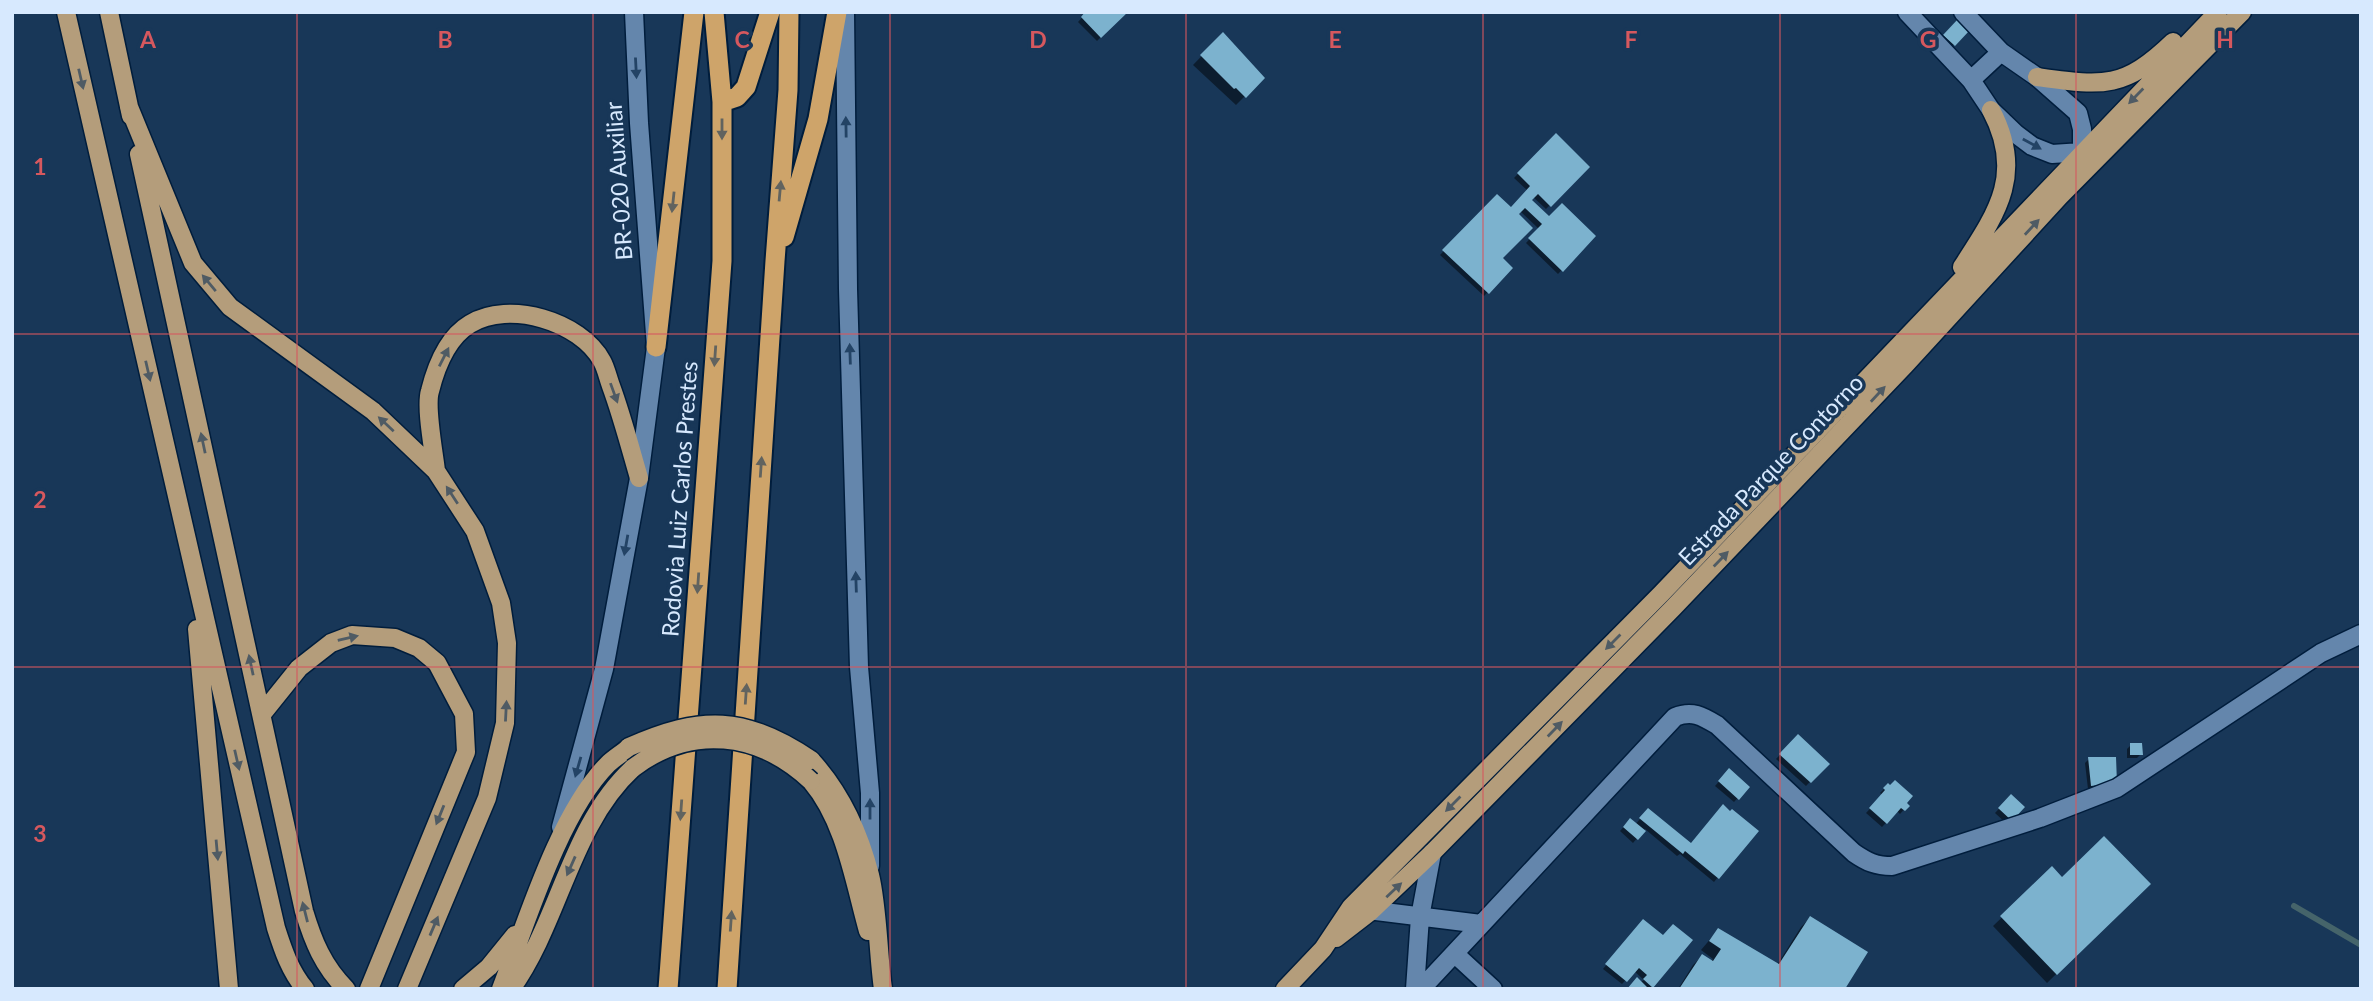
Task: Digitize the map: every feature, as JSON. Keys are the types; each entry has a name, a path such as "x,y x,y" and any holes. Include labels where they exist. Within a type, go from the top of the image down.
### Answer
{"highway":[{"path":"656,347 694,12"},
{"name":"Rodovia Luiz Carlos Prestes","path":"668,989 722,261 722,102 714,12"},
{"path":"722,102 737,97 746,88 770,12"},
{"path":"727,989 788,90 789,12"},
{"path":"775,261 790,219 818,118 837,12"}],"main road":[{"path":"66,12 276,928 286,956 305,989"},
{"path":"109,12 304,911 314,945 331,974 346,989"},
{"path":"2037,77 2099,84 2137,73 2154,61 2203,12"},
{"name":"Estrada Parque Contorno","path":"1323,949 1351,908 1661,594 2218,12"},
{"name":"Estrada Parque Contorno","path":"1285,989 1323,949 1371,911 1432,853 1754,525 2060,196 2242,12"},
{"path":"129,107 192,263 238,314 373,411 436,471 475,531 501,603 507,643 505,723 487,798 407,989"},
{"path":"1940,302 1988,228 2001,202 2006,181 2007,154 2003,132 1991,110"},
{"path":"2060,196 2080,166 2082,152 2107,142 2125,130"},
{"path":"436,471 429,394 439,365 454,337 471,323 482,319 525,314 579,334 602,360 621,412 639,478"},
{"path":"191,562 229,989"},
{"path":"262,714 299,668 331,643 352,635 395,638 419,648 437,663 464,714 466,752 369,989"},
{"path":"501,989 551,861 571,818 589,788 608,764 629,747 663,732 710,724 763,733 788,745 811,760 837,791 851,819 870,877 882,985"},
{"path":"511,989 531,956 600,809 621,779 648,757 676,743 702,739 729,740 773,753 800,771 825,797 839,830 882,985"},
{"path":"463,989 489,967 530,916"}],"street":[{"name":"BR-020 Auxiliar","path":"551,861 602,678 639,478 656,347 639,124 634,12"},
{"path":"845,12 848,289 856,573 859,667 870,793 870,877"},
{"path":"1911,14 1971,80 1991,110 2016,134 2032,146 2052,154 2082,152 2082,129 2078,113 2037,77 2001,52 1963,12"},
{"path":"1971,80 2001,52"},
{"path":"1421,989 1675,717 1685,713 1695,713 1717,724 1854,853 1869,863 1892,866 2040,818 2117,788 2321,653 2361,634"},
{"path":"1415,989 1420,917 1432,853"},
{"path":"1351,908 1481,924"},
{"path":"1455,954 1493,989"}],"building":[{"path":"1085,12 1128,12 1101,38 1081,17"},
{"path":"1958,19 1970,30 1955,46 1943,35"},
{"path":"1223,32 1265,78 1246,98 1200,55"},
{"path":"1556,133 1590,167 1551,207 1538,194 1532,200 1549,216 1562,203 1596,236 1563,272 1528,238 1542,224 1525,208 1519,214 1533,228 1503,258 1513,268 1489,294 1442,250 1497,194 1511,207 1530,186 1517,173"},
{"path":"1798,734 1830,764 1811,783 1779,754"},
{"path":"2130,743 2142,743 2143,755 2130,755"},
{"path":"2088,757 2116,757 2117,783 2091,786"},
{"path":"1729,768 1750,787 1739,800 1718,781"},
{"path":"1895,780 1913,796 1907,803 1910,806 1905,811 1901,808 1887,824 1869,808 1885,790 1883,788"},
{"path":"2011,794 2025,807 2012,821 1998,808"},
{"path":"1723,804 1759,831 1719,879 1639,818 1648,808 1691,843"},
{"path":"1630,818 1646,831 1638,840 1623,827"},
{"path":"2104,836 2151,884 2057,975 2000,916 2052,866 2062,877"},
{"path":"1810,916 1868,952 1845,989 1679,989 1702,954 1713,961 1721,949 1709,941 1718,928 1779,964"},
{"path":"1643,919 1663,935 1673,924 1693,940 1653,988 1643,979 1647,975 1639,968 1627,982 1605,964"},
{"path":"1637,977 1649,989 1627,989"}],"waterway":[{"path":"2294,906 2361,945"}]}
